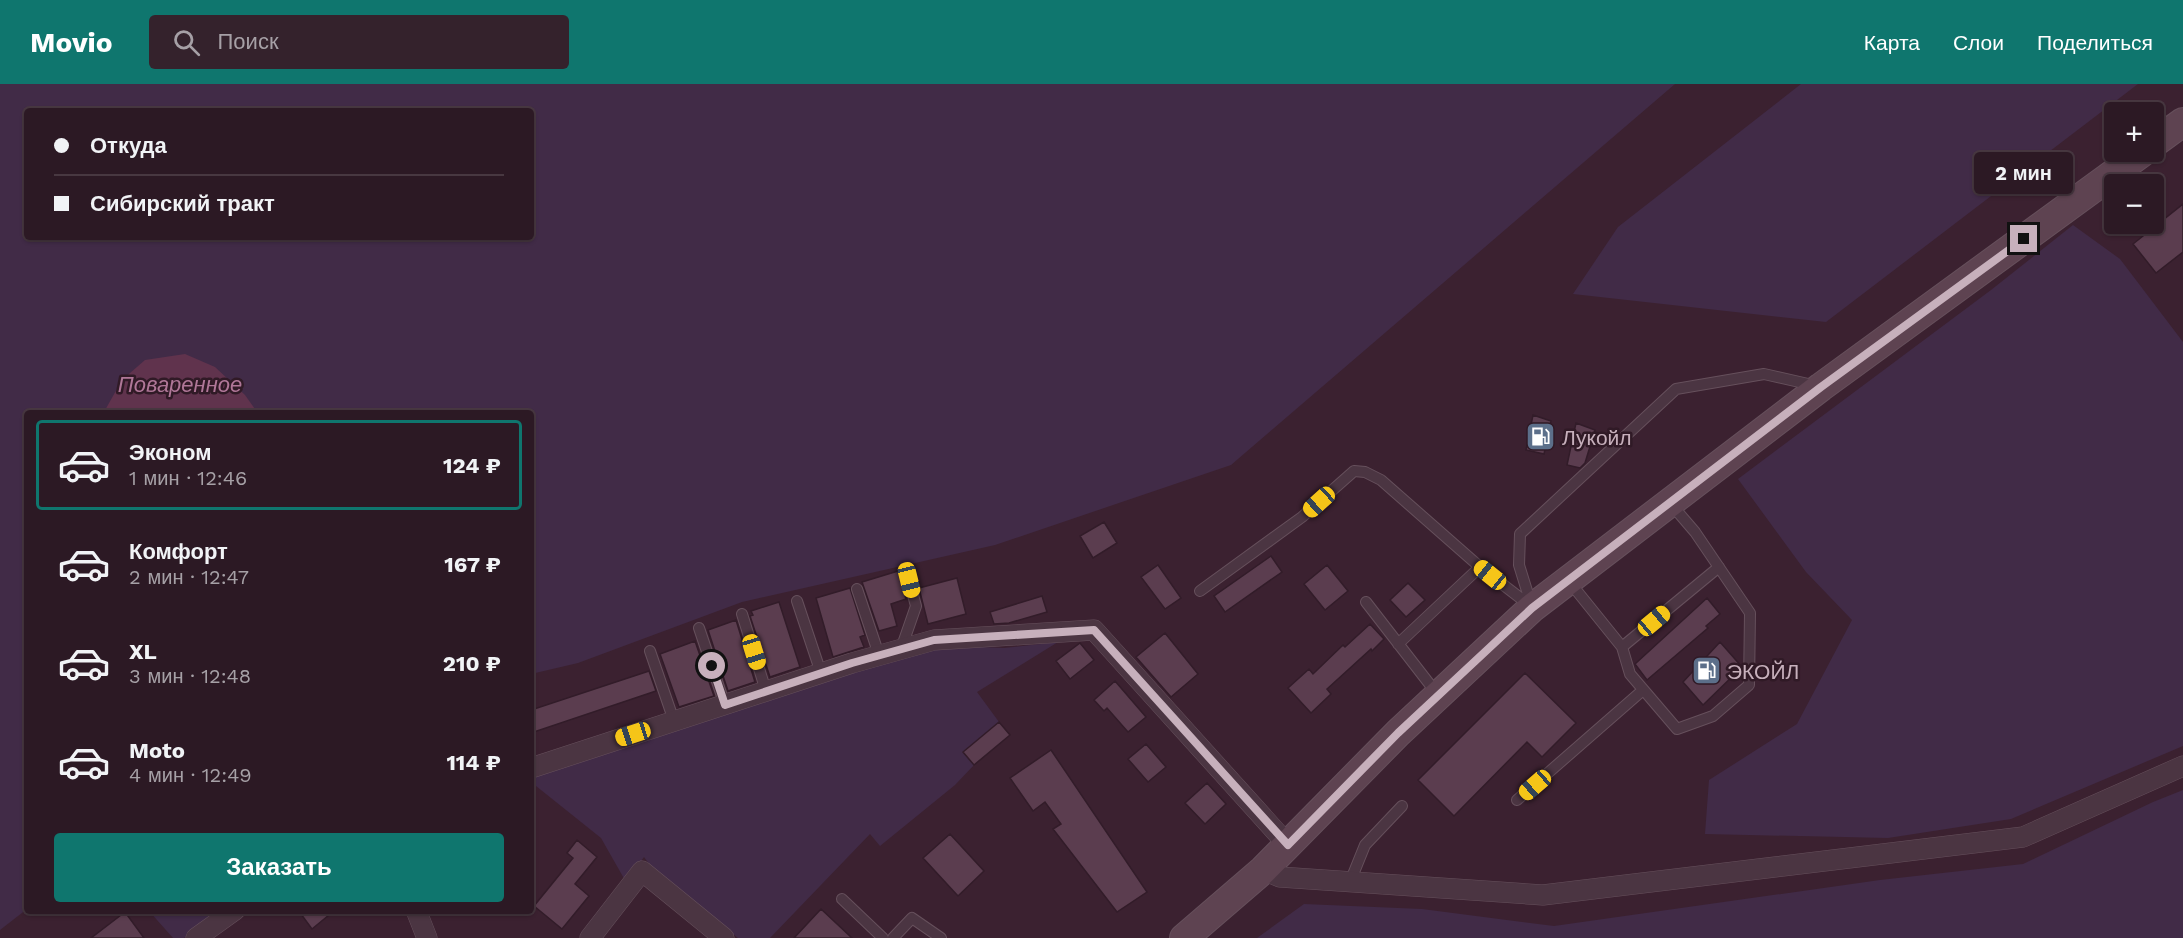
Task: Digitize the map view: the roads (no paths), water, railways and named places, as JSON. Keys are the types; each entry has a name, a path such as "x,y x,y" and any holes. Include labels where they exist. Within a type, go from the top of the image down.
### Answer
{"main road":[{"path":"2164,136 2183,122"},
{"path":"1184,938 1263,870 1398,733 1532,608 1821,387 2129,162"}],"street":[{"path":"534,767 821,673 934,640 1094,630 1288,845"},
{"path":"1263,870 1280,877 1543,895 2024,837 2183,766"},
{"path":"590,938 642,871 724,938"},
{"path":"196,938 229,914"},
{"path":"418,914 427,938"}],"lane":[{"path":"1532,608 1519,566 1520,534 1676,389 1764,374 1821,387"},
{"path":"1200,591 1302,518 1354,471 1365,471 1381,480 1480,567 1532,608"},
{"path":"1568,580 1622,647 1630,674 1677,729 1713,716 1749,685 1750,613 1695,532 1670,502"},
{"path":"1398,644 1480,567"},
{"path":"1622,647 1719,567"},
{"path":"901,649 916,606 909,580"},
{"path":"857,589 879,655"},
{"path":"797,601 821,673"},
{"path":"1366,602 1438,695"},
{"path":"742,614 766,691"},
{"path":"699,628 725,705"},
{"path":"650,651 674,721"},
{"path":"1517,800 1644,690"},
{"path":"1350,882 1365,845 1402,806"},
{"path":"842,899 883,938"},
{"path":"893,938 912,918 941,938"}],"water":[{"name":"Поваренное","path":"185,354 215,367 245,395 256,410 105,410 122,380 145,360"}],"place":[{"name":"Лукойл","path":"1541,437"},
{"name":"ЭКОЙЛ","path":"1706,671"}]}
